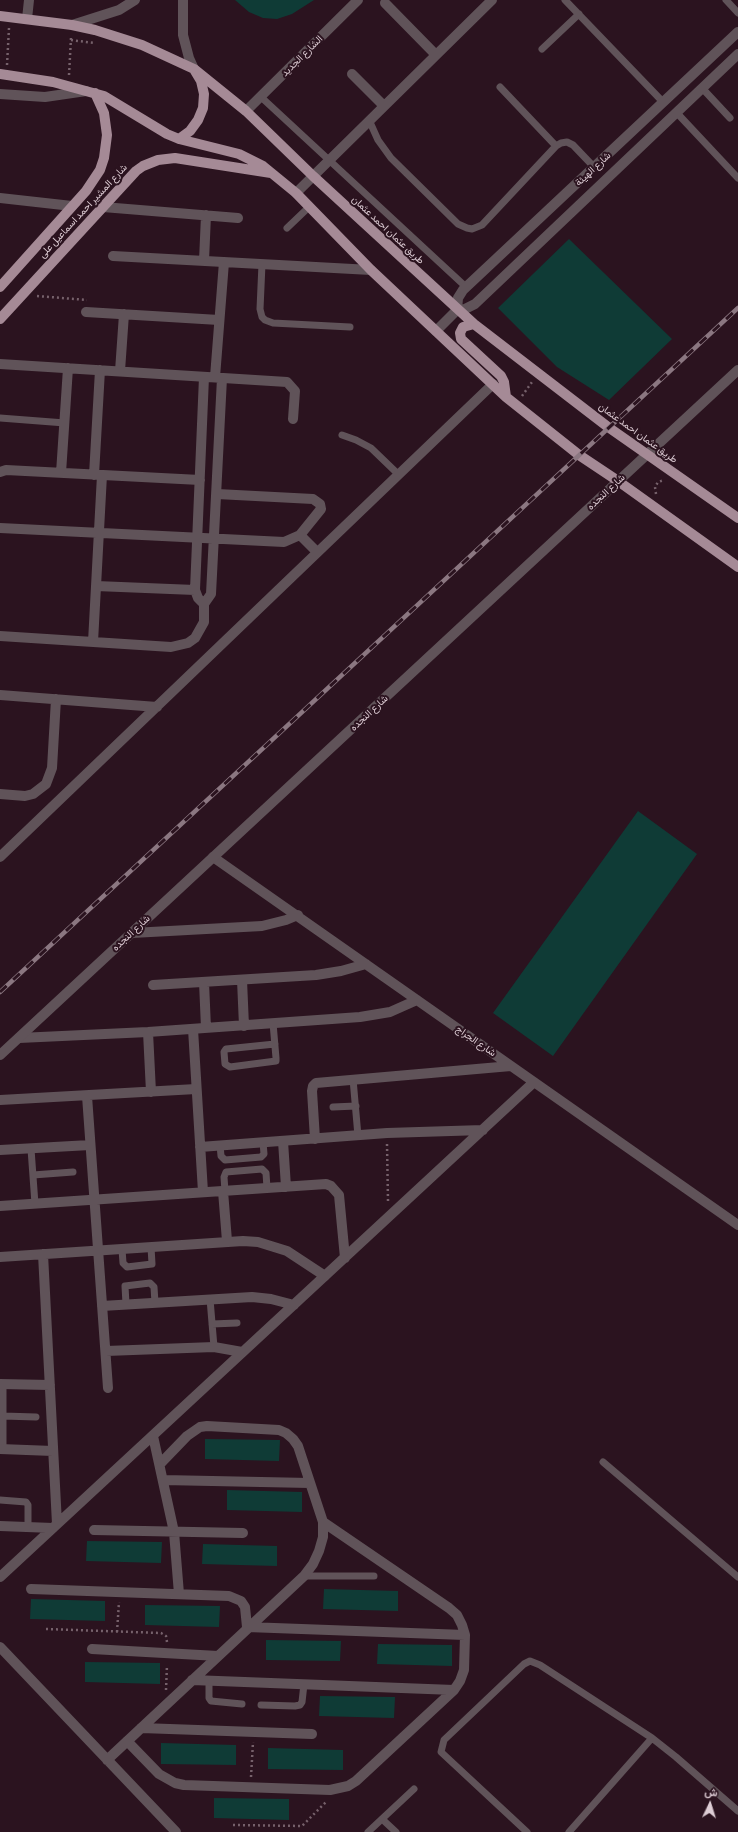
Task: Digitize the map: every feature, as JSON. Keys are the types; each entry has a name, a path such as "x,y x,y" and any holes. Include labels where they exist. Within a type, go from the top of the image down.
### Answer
{"main road":[{"name":"طريق عثمان احمد عثمان","path":"5,17 72,25 142,44 194,69 246,111 313,176 474,324 647,455 738,518"},
{"path":"179,139 194,126 203,108 204,94 201,81 194,69"},
{"path":"3,74 37,79 90,92 119,104 167,134 179,139 239,154 274,174 296,193 371,270 506,396 579,455 618,481 738,568"},
{"name":"شارع المشير احمد اسماعيل على","path":"0,287 94,181 100,170 106,152 107,124 102,108 90,92"},
{"name":"شارع المشير احمد اسماعيل على","path":"0,319 136,171 150,162 175,158 274,174"},
{"path":"474,324 463,328 460,333 461,340 501,376 504,382 506,396"}],"street":[{"path":"27,19 29,0"},
{"path":"72,25 119,10 135,0"},
{"path":"183,0 183,35 189,58 194,69"},
{"name":"الشارع الجديد","path":"246,111 358,0"},
{"path":"296,193 492,0"},
{"path":"385,3 436,55"},
{"name":"شارع الهيئة","path":"458,310 458,298 466,287 738,32"},
{"name":"شارع الهيئة","path":"436,331 458,310 465,309 475,304 676,112 736,60"},
{"path":"352,74 384,106"},
{"path":"0,94 45,97 90,92"},
{"path":"0,198 72,206"},
{"path":"103,207 238,218"},
{"path":"204,261 206,215"},
{"path":"113,256 371,270"},
{"path":"0,636 180,646 195,638 201,630 204,622 204,604 212,594 217,494 220,320 224,262"},
{"path":"86,312 220,320"},
{"path":"120,371 124,314"},
{"path":"0,364 282,382 290,384 295,391 294,418"},
{"path":"61,473 68,368"},
{"path":"92,642 99,533 98,475 100,370"},
{"name":"شارع النجده","path":"0,1055 738,370"},
{"path":"204,377 195,590 198,598 204,604"},
{"path":"0,857 493,384"},
{"path":"0,472 6,470 200,480"},
{"path":"0,528 278,543 290,541 300,535 320,512 320,504 316,500 217,494"},
{"path":"300,535 317,552"},
{"path":"96,586 195,590"},
{"path":"0,696 156,707"},
{"path":"0,794 25,796 33,794 46,784 52,768 56,699"},
{"name":"شارع الجراج","path":"213,857 738,1225"},
{"path":"132,933 262,926 298,916"},
{"path":"153,985 328,974 366,964"},
{"path":"242,980 244,1026"},
{"path":"204,982 206,1028"},
{"path":"19,1038 148,1032 375,1016 397,1010 417,1000"},
{"path":"193,1029 203,1192"},
{"path":"148,1032 151,1092"},
{"path":"315,1138 312,1091 313,1086 321,1081 511,1066"},
{"path":"0,1577 534,1082"},
{"path":"0,1100 196,1089"},
{"path":"87,1096 108,1388"},
{"path":"200,1147 387,1133 483,1130"},
{"path":"283,1141 286,1187"},
{"path":"0,1150 90,1145"},
{"path":"0,1206 326,1184 336,1190 339,1195 345,1258"},
{"path":"224,1191 227,1241"},
{"path":"0,1257 227,1241 258,1242 273,1245 287,1251 325,1276"},
{"path":"43,1254 53,1451 55,1526"},
{"path":"102,1306 252,1297 271,1299 294,1305"},
{"path":"106,1350 214,1347 242,1352"},
{"path":"2,1384 50,1385"},
{"path":"107,1760 247,1627 304,1576 313,1564 323,1537 323,1522 298,1446 293,1438 286,1433 279,1430 207,1426 200,1427 187,1436 160,1464"},
{"path":"153,1436 174,1532 179,1594"},
{"path":"2,1449 53,1451"},
{"path":"163,1480 310,1483"},
{"path":"127,1741 159,1774 175,1783 184,1785 330,1790 356,1781 454,1690 460,1681 464,1670 465,1635 457,1615 323,1522"},
{"path":"0,1526 55,1526"},
{"path":"94,1530 243,1533"},
{"path":"31,1589 229,1596 241,1601 245,1607 247,1627"},
{"path":"247,1627 465,1635"},
{"path":"0,1647 176,1832"},
{"path":"92,1650 218,1656"},
{"path":"192,1680 454,1690"},
{"path":"141,1728 312,1734"}],"lane":[{"path":"565,0 663,102"},
{"path":"726,0 738,13"},
{"path":"542,49 579,14"},
{"path":"500,87 556,146"},
{"path":"702,88 730,118"},
{"path":"261,96 466,287"},
{"path":"676,112 738,178"},
{"path":"369,120 378,140 391,158 458,224 467,228 472,229 482,225 556,146 564,142 570,143 594,167"},
{"path":"287,228 309,207"},
{"path":"262,264 260,309 262,317 265,320 273,323 350,327"},
{"path":"0,418 65,423"},
{"path":"342,435 371,448 398,474"},
{"path":"273,1023 275,1044 276,1058 274,1062 230,1067 225,1064 224,1052 226,1049 275,1044"},
{"path":"353,1078 358,1136"},
{"path":"333,1107 356,1106"},
{"path":"220,1145 221,1156 224,1159 261,1157 264,1154 263,1142"},
{"path":"31,1149 35,1204"},
{"path":"224,1191 224,1177 226,1172 262,1169 266,1173 267,1188"},
{"path":"33,1175 73,1172"},
{"path":"122,1249 123,1263 125,1266 150,1265 152,1262 152,1247"},
{"path":"126,1304 125,1286 150,1283 154,1287 155,1303"},
{"path":"210,1299 214,1347"},
{"path":"212,1324 237,1323"},
{"path":"2,1384 2,1449"},
{"path":"3,1416 36,1417"},
{"path":"603,1462 738,1577"},
{"path":"0,1500 26,1502 28,1505 28,1526"},
{"path":"304,1576 374,1576"},
{"path":"527,1832 441,1752 444,1740 524,1664 530,1661 540,1665 652,1738 738,1811"},
{"path":"209,1680 209,1698 211,1701 242,1704"},
{"path":"262,1705 300,1705 302,1702 304,1684"},
{"path":"569,1832 652,1738"},
{"path":"368,1832 414,1788"},
{"path":"382,1819 396,1832"}],"path":[{"path":"3,74 5,17"},
{"path":"68,86 72,25"},
{"path":"22,295 82,298 100,306 106,313"},
{"path":"516,404 539,374"},
{"path":"659,497 655,493 654,487 658,482 664,480 670,483"},
{"path":"387,1133 389,1217"},
{"path":"117,1632 119,1592"},
{"path":"251,1788 253,1732"},
{"path":"233,1825 302,1826 339,1788"}],"building":[{"path":"235,0 314,0 292,14 277,19 263,18 249,12"},
{"path":"569,239 672,339 609,400 557,367 498,308"},
{"path":"638,811 697,854 553,1056 493,1013"},
{"path":"205,1439 280,1440 279,1461 205,1459"},
{"path":"227,1490 302,1492 302,1512 227,1510"},
{"path":"87,1541 162,1542 161,1563 86,1561"},
{"path":"203,1544 277,1546 277,1566 202,1564"},
{"path":"324,1589 398,1591 398,1611 323,1609"},
{"path":"31,1599 105,1601 105,1621 30,1619"},
{"path":"145,1605 220,1606 219,1627 145,1625"},
{"path":"266,1640 341,1641 340,1661 266,1660"},
{"path":"378,1644 452,1645 452,1666 377,1664"},
{"path":"85,1662 160,1663 160,1684 85,1682"},
{"path":"320,1696 395,1697 394,1718 319,1716"},
{"path":"161,1743 236,1745 236,1765 161,1764"},
{"path":"268,1748 343,1750 343,1770 268,1769"},
{"path":"214,1798 289,1799 289,1820 214,1818"}],"railway":[{"path":"0,992 738,308"}]}
